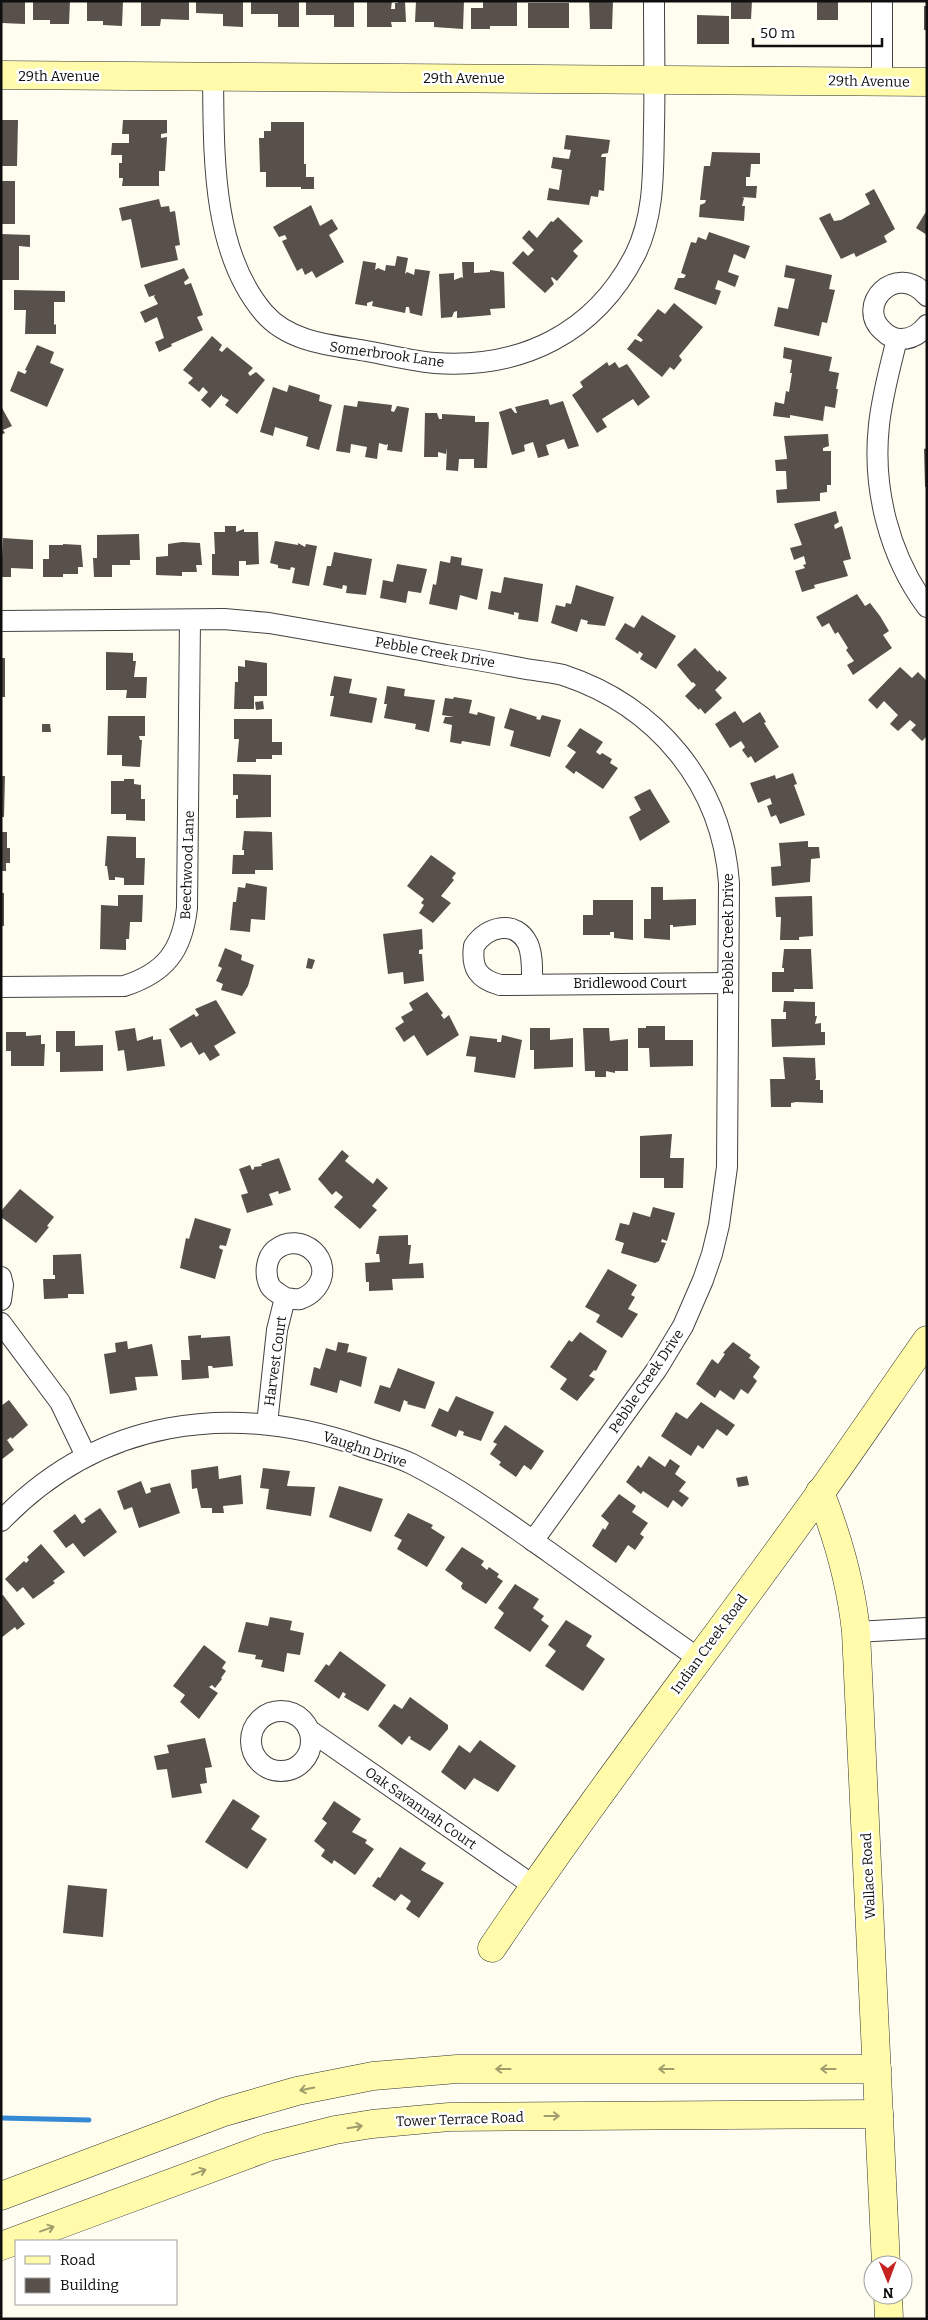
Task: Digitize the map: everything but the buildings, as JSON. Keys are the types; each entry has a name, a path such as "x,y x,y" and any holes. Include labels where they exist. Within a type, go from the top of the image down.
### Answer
{"street":[{"name":"Somerbrook Lane","path":"213,76 216,183 226,232 236,267 250,294 265,315 286,331 313,342 434,363 477,363 534,350 556,340 580,324 602,304 636,253 647,221 653,181 654,1"},
{"path":"882,1 882,81"},
{"name":"29th Avenue","path":"1,75 927,82"},
{"path":"927,296 920,288 903,282 885,288 879,294 874,312 876,321 881,329 897,339 915,336 927,325"},
{"path":"897,339 879,426 877,455 879,484 884,514 894,546 907,576 927,607"},
{"name":"Pebble Creek Drive","path":"1,621 224,619 269,623 562,675 614,697 658,729 675,748 706,795 718,825 728,875 727,1167 719,1226 703,1280 683,1326 657,1369 533,1541"},
{"name":"Beechwood Lane","path":"1,987 124,986 142,980 158,969 179,945 185,929 187,908 190,620"},
{"name":"Bridlewood Court","path":"532,984 728,982"},
{"path":"1,1277 3,1285 1,1300"},
{"name":"Harvest Court","path":"267,1424 277,1330 285,1298"},
{"path":"1,1323 60,1402 86,1456"},
{"name":"Indian Creek Road","path":"492,1948 534,1886 820,1492 927,1340"},
{"name":"Vaughn Drive","path":"1,1521 21,1501 52,1476 86,1456 134,1437 184,1425 225,1422 267,1424 305,1430 410,1463 458,1490 698,1658"},
{"name":"Wallace Road","path":"820,1492 839,1543 853,1601 856,1632 886,2255"},
{"path":"856,1632 927,1628"},
{"name":"Oak Savannah Court","path":"309,1730 534,1886"},
{"path":"1,2196 224,2112 297,2091 373,2076 457,2069 877,2069"},
{"name":"Tower Terrace Road","path":"17,2240 268,2147 335,2130 372,2124 449,2117 879,2114"},
{"name":"Tower Terrace Road","path":"1,2246 15,2241"},
{"path":"888,2305 889,2319"}],"waterway":[{"path":"1,2118 89,2120"}]}
